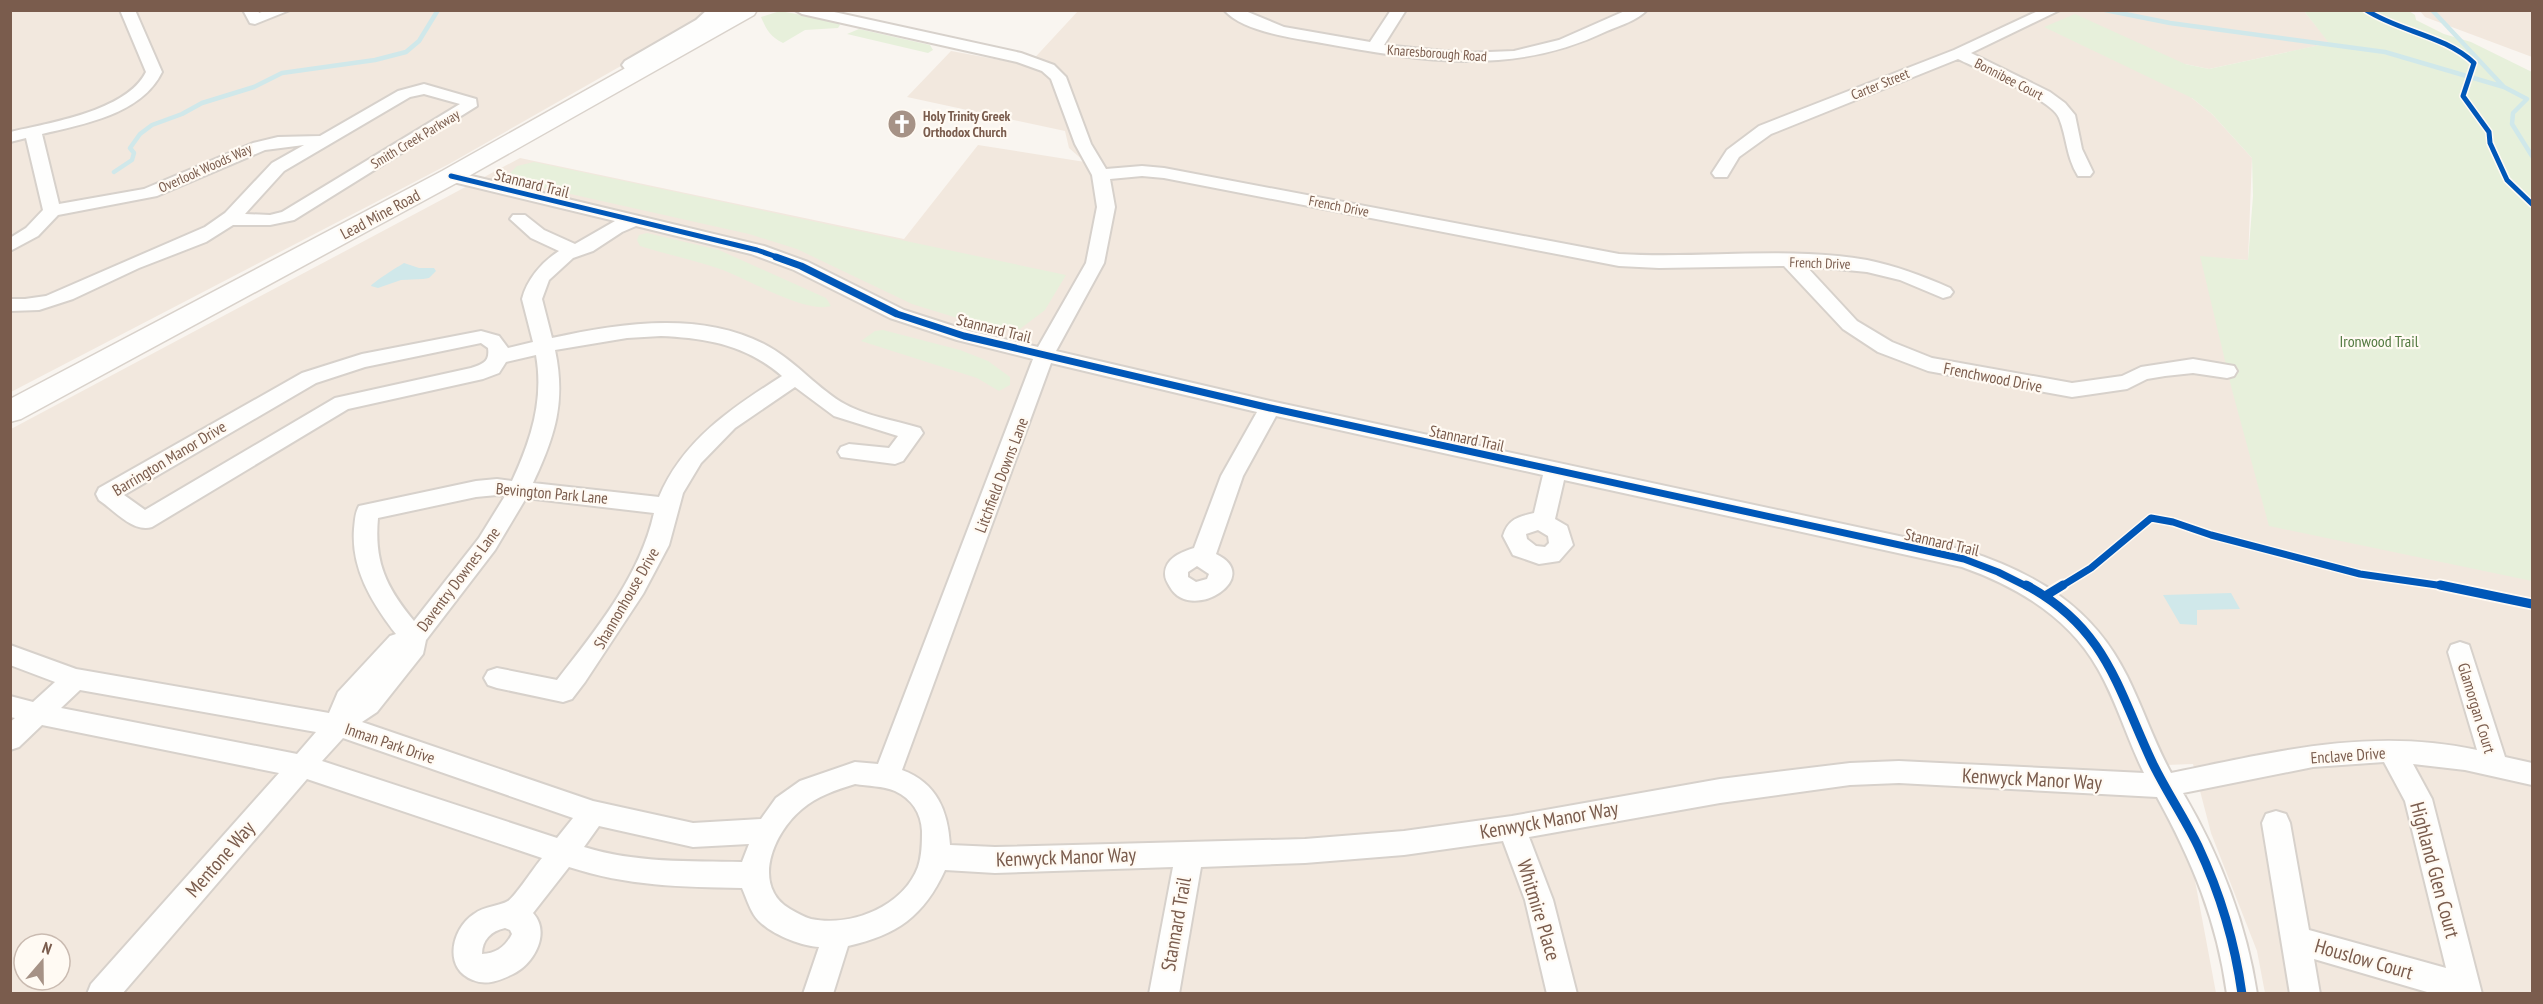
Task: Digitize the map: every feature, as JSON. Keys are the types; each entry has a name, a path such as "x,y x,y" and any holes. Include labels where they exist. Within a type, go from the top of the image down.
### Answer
{"main road":[{"name":"Lead Mine Road","path":"10,412 451,176 746,10"}],"street":[{"path":"10,137 122,104 136,96 153,78 154,72 127,10"},
{"path":"250,10 255,20 284,10"},
{"path":"406,200 500,141 703,24 718,10"},
{"path":"802,10 1022,58 1048,68 1058,77 1083,144 1101,175"},
{"name":"Knaresborough Road","path":"1232,10 1242,18 1273,30 1374,48 1430,55 1510,56 1540,51 1575,40 1640,10"},
{"path":"1374,48 1399,10"},
{"name":"Carter Street","path":"1721,173 1725,162 1738,149 1765,130 1959,53 2039,13"},
{"name":"Bonnibee Court","path":"1959,53 2044,95 2058,106 2067,115 2074,149 2084,172"},
{"name":"Smith Creek Parkway","path":"13,311 58,298 119,269 189,243 230,219 266,176 404,94 416,89 470,102 469,106 288,216 270,220 230,219"},
{"path":"10,246 32,232 52,211 33,131"},
{"name":"Overlook Woods Way","path":"52,211 109,202 161,189 186,180 235,154 256,146 302,138 323,141"},
{"name":"French Drive","path":"1101,175 1142,171 1164,173 1618,260 1667,264 1844,262 1871,266 1924,281 1943,292"},
{"name":"Litchfield Downs Lane","path":"887,776 1044,355 1095,263 1106,207 1101,175"},
{"name":"Stannard Trail","path":"451,176 757,250 801,266 897,314 964,336 1270,408 1958,558 2017,579 2070,615 2089,635 2106,659 2163,786 2197,845 2217,893 2242,993"},
{"name":"Daventry Downes Lane","path":"573,250 571,243 589,225 592,217 590,211"},
{"path":"519,219 540,236 573,250"},
{"name":"Daventry Downes Lane","path":"338,725 368,705 379,693 414,647 414,638 484,550 521,488 536,452 549,400 545,346 532,299 533,291 547,273 573,250 584,248 621,224 635,221"},
{"name":"Frenchwood Drive","path":"1791,262 1850,325 1885,347 1928,364 2050,388 2072,390 2127,382 2141,374 2172,368 2193,366 2227,371"},
{"name":"Barrington Manor Drive","path":"499,357 499,347 494,340 481,337 334,368 289,387 107,494 144,521 342,403 476,374 492,369 499,357 545,346 623,333 680,330 709,334 753,347 796,376 837,409 912,433 895,456 849,452"},
{"name":"Shannonhouse Drive","path":"497,678 563,692 600,645 644,571 656,548 678,480 705,444 741,413 796,376"},
{"path":"1203,558 1232,476 1270,408"},
{"path":"1543,522 1555,471"},
{"name":"Bevington Park Lane","path":"414,638 400,622 374,577 366,546 367,512 476,489 521,488 668,506"},
{"name":"Glamorgan Court","path":"2460,652 2494,764"},
{"name":"Inman Park Drive","path":"10,655 75,679 338,725 592,813 693,835 767,831"},
{"path":"10,739 75,679"},
{"path":"10,706 38,714 302,766 373,788 561,854 625,870 707,876 753,875"},
{"name":"Mentone Way","path":"102,993 338,725"},
{"name":"Enclave Drive","path":"2163,786 2313,756 2350,752 2391,751 2494,764 2532,774"},
{"name":"Highland Glen Court","path":"2391,751 2411,784 2423,814 2466,991"},
{"name":"Kenwyck Manor Way","path":"934,857 994,860 1189,854 1336,849 1416,842 1512,828 1720,791 1850,774 1908,772 2163,786"},
{"path":"855,773 887,776 913,788 932,808 937,835 927,881 906,908 874,928 837,935 805,932 787,924 764,907 753,875 767,831 787,805 821,783 855,773"},
{"path":"514,916 592,813"},
{"path":"2276,824 2305,993"},
{"name":"Whitmire Place","path":"1512,828 1539,900 1562,993"},
{"name":"Stannard Trail","path":"1164,993 1189,854"},
{"path":"818,993 837,935"},
{"name":"Houslow Court","path":"2296,939 2466,991"}],"shaded area":[{"path":"11,11 712,11 649,50 449,164 11,392"},
{"path":"1078,11 2304,11 2330,43 2209,69 2185,64 2192,98 2212,114 2252,158 2248,260 2201,257 2532,580 2532,993 2265,993 2257,951 2211,833 2193,764 2139,766 2193,870 2216,993 11,994 11,429 520,158 904,239 978,145 1085,162 1069,148 1065,131 907,97 951,51 1028,65"},
{"path":"2420,11 2532,11 2532,57 2425,17"}],"green space":[{"path":"780,11 835,21 840,25 838,28 805,30 783,43 769,32 761,17"},
{"name":"Ironwood Trail","path":"2304,11 2409,11 2415,15 2416,20 2444,34 2471,42 2532,72 2532,581 2269,526 2232,390 2200,256 2248,260 2253,196 2252,158 2212,114 2192,98 2044,27 2075,14 2185,64 2209,69 2329,43"},
{"path":"859,29 930,45 933,50 928,53 847,34"},
{"path":"534,162 1066,275 1045,310 1020,329 980,325 912,304 797,249 749,234 504,179 517,166"},
{"path":"647,233 719,250 826,298 831,306 807,305 720,269 640,246 637,240 639,235"},
{"path":"883,330 960,350 988,361 1010,377 1010,385 999,391 977,378 861,341 875,331"}],"water":[{"path":"404,263 419,268 434,268 436,271 429,278 401,280 378,288 371,286 381,278"},
{"path":"2231,593 2240,609 2197,610 2197,625 2180,624 2163,595"}],"waterway":[{"path":"114,172 132,160 134,153 130,148 140,134 152,125 182,114 202,103 254,87 282,73 375,60 406,52 419,41 438,10"},
{"path":"2105,10 2170,23 2385,52 2504,87"},
{"path":"2432,10 2504,87"},
{"path":"2504,87 2527,99 2513,113 2512,124 2532,156"}],"cycle path":[{"path":"2366,10 2393,25 2451,46 2464,53 2474,63 2463,96 2489,132 2490,143 2507,180 2532,204"},
{"path":"451,176 757,250 801,266 897,314 964,336 1270,408 1964,559 2015,579 2046,597 2074,620 2097,646 2116,677 2152,762 2206,863 2231,937 2242,994"},
{"path":"2045,596 2091,568 2151,518 2173,522 2211,535 2360,574 2467,589 2532,604"}],"place":[{"name":"Holy Trinity Greek Orthodox Church","path":"902,124"}]}
